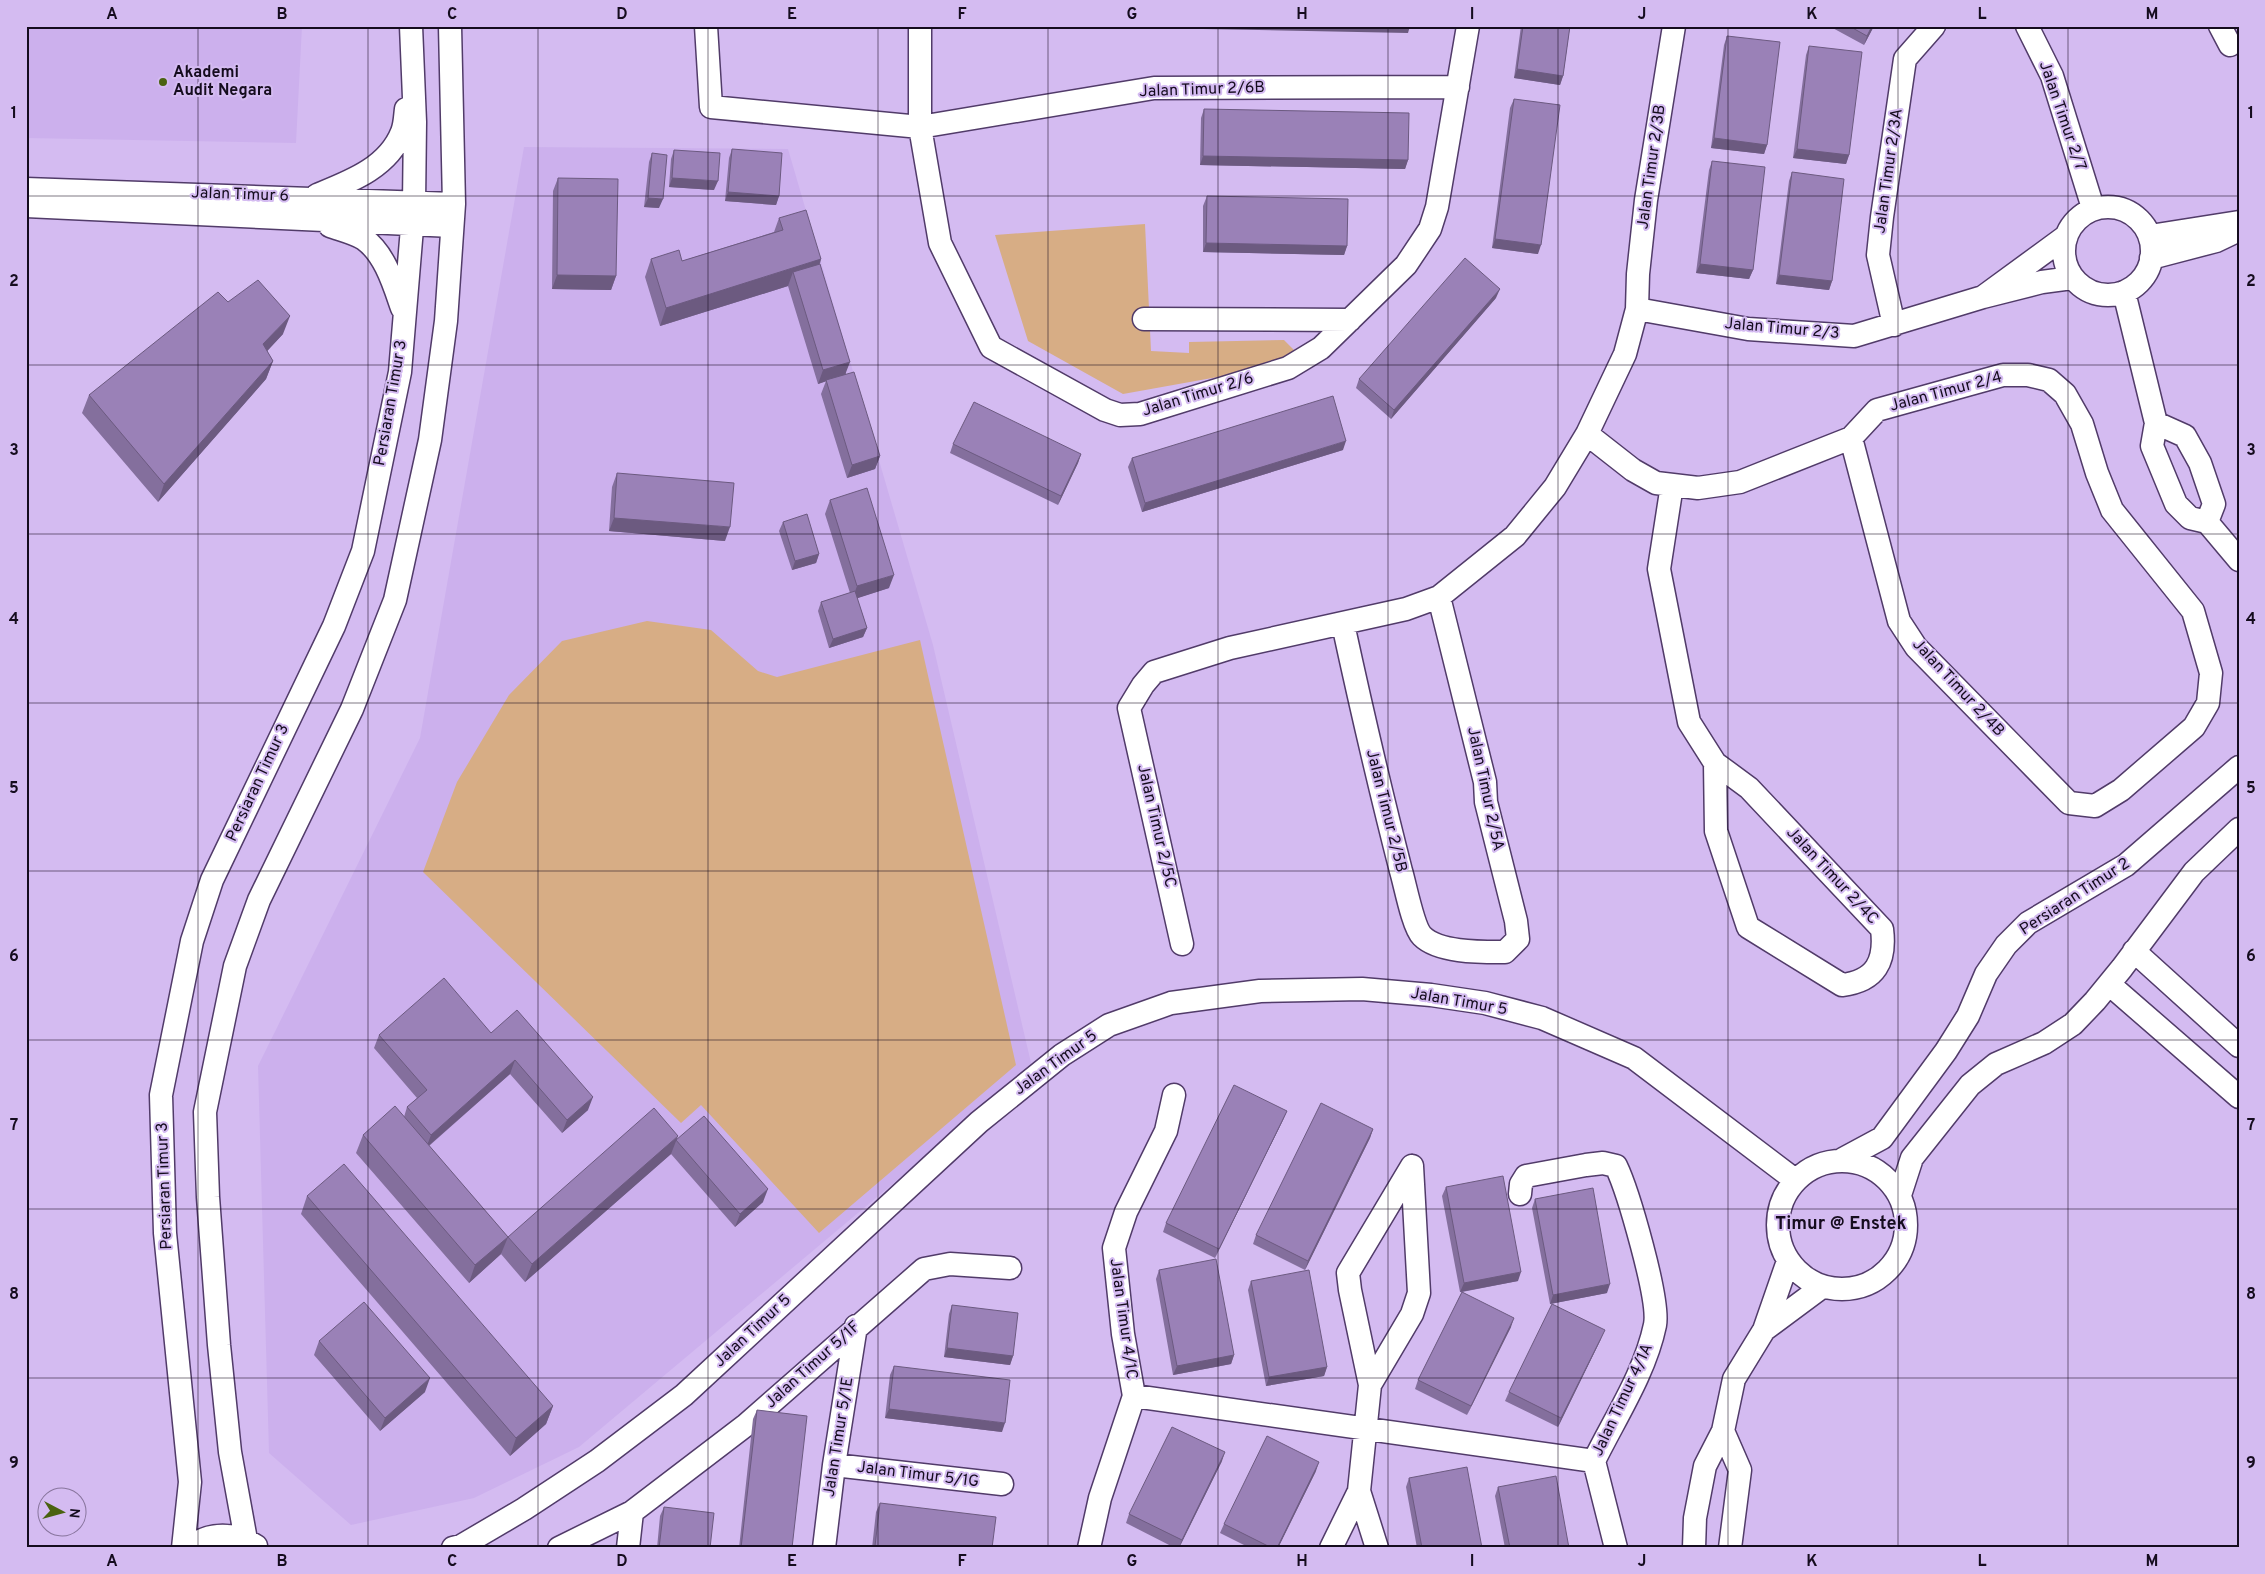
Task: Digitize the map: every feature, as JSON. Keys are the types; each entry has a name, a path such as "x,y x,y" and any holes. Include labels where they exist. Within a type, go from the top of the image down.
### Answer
{"street":[{"name":"Persiaran Timur 3","path":"183,1548 190,1482 165,1233 161,1096 192,941 212,880 334,626 363,551 400,372 414,214 411,26"},
{"path":"252,1544 230,1452 218,1344 208,1196 205,1112 235,966 259,900 352,709 395,600 430,440 446,322 453,215 450,26"},
{"name":"Jalan Timur 2/6B","path":"706,26 711,107 920,127 1154,88 1458,87"},
{"name":"Jalan Timur 2/6","path":"920,26 920,127 940,243 991,346 1106,410 1120,415 1140,414 1288,368 1321,348 1406,265 1430,229 1437,207 1468,26"},
{"name":"Jalan Timur 2/3B","path":"1130,708 1143,685 1154,672 1230,648 1406,609 1439,597 1515,536 1555,487 1587,434 1625,354 1637,309 1638,274 1646,200 1674,26"},
{"name":"Jalan Timur 2/3A","path":"1894,325 1878,255 1882,217 1904,59 1934,26"},
{"name":"Jalan Timur 2/7","path":"2027,26 2052,76 2093,208"},
{"path":"405,316 391,277 372,247 363,238 312,208 372,170 388,153 402,132 413,75"},
{"name":"Jalan Timur 6","path":"26,189 312,208 453,215"},
{"name":"Jalan Timur 6","path":"26,206 312,208"},
{"path":"2107,206 2121,208 2133,214 2143,224 2151,247 2146,273 2137,284 2124,292 2110,296 2096,294 2082,288 2072,278 2066,265 2063,251 2065,237 2071,225 2081,215 2093,208 2107,206"},
{"path":"2151,247 2212,225 2239,222"},
{"path":"2151,247 2216,241 2239,230"},
{"path":"1983,297 2065,237"},
{"name":"Jalan Timur 2/3","path":"1637,309 1748,329 1854,336 1983,297 2042,282 2072,278"},
{"path":"2124,292 2156,423 2152,446 2176,504 2190,518 2207,522 2239,560"},
{"path":"1144,319 1350,320"},
{"name":"Jalan Timur 2/4","path":"1587,434 1632,470 1656,483 1698,488 1740,482 1851,438 1877,410 2003,374 2028,374 2049,380 2065,394 2082,424 2097,474 2112,510 2194,611 2211,672 2208,703 2194,727 2121,790 2095,806 2069,803"},
{"path":"2156,423 2185,436 2200,463 2214,504 2207,522"},
{"name":"Jalan Timur 2/4B","path":"1851,438 1899,621 1916,647 2069,803"},
{"name":"Jalan Timur 2/4C","path":"1672,485 1659,569 1689,722 1715,763 1749,788 1882,929 1884,948 1878,965 1860,983 1842,984 1748,927 1716,830 1715,763"},
{"name":"Jalan Timur 2/5A","path":"1439,597 1485,782 1486,802 1518,939 1506,952 1480,952"},
{"name":"Jalan Timur 2/5B","path":"1343,624 1378,778 1411,909 1421,935 1439,946 1480,952"},
{"name":"Jalan Timur 2/5C","path":"1130,708 1182,944"},
{"name":"Persiaran Timur 2","path":"1844,1159 1882,1138 1946,1051 1968,1016 1986,974 2006,945 2028,924 2126,865 2239,767"},
{"path":"1900,1196 1912,1158 1970,1085 1996,1064 2044,1043 2072,1024 2109,984 2194,872 2239,830"},
{"path":"2134,951 2239,1046"},
{"path":"2109,984 2239,1097"},
{"name":"Jalan Timur 5","path":"453,1548 460,1546 524,1509 581,1472 684,1395 979,1122 1062,1055 1109,1025 1171,1003 1260,991 1362,988 1484,1003 1542,1018 1634,1058 1795,1180"},
{"name":"Jalan Timur 4/1C","path":"1089,1548 1100,1498 1134,1396 1123,1334 1114,1248 1126,1212 1166,1131 1174,1095"},
{"name":"Persiaran Timur 2","path":"1844,1159 1862,1162 1877,1170 1890,1181 1900,1196 1906,1216 1906,1238 1898,1259 1883,1275 1864,1286 1843,1290 1822,1287 1803,1276 1788,1261 1779,1241 1778,1219 1783,1198 1795,1180 1809,1169 1826,1162 1844,1159"},
{"name":"Jalan Timur 4/1A","path":"1520,1194 1521,1184 1526,1176 1594,1164 1616,1166 1625,1184 1648,1270 1656,1323 1646,1356 1594,1461 1616,1548"},
{"path":"1370,1385 1412,1314 1419,1293 1412,1166 1348,1273 1370,1385 1360,1491 1376,1548"},
{"path":"1694,1548 1696,1518 1705,1466 1723,1431 1734,1379 1764,1330 1788,1261"},
{"name":"Jalan Timur 5/1F","path":"559,1548 632,1512 746,1425 856,1326 924,1269 950,1264 1010,1268"},
{"path":"1764,1330 1822,1287"},
{"name":"Jalan Timur 5/1E","path":"824,1548 834,1465 856,1326"},
{"path":"1134,1396 1594,1461"},
{"path":"1723,1431 1740,1470 1730,1548"},
{"name":"Jalan Timur 5/1G","path":"834,1465 1002,1484"},
{"path":"1331,1548 1360,1491"},
{"path":"628,1548 632,1512"},
{"path":"190,1548 212,1536 229,1535 252,1544"}],"shaded area":[{"name":"Akademi Audit Negara","path":"26,26 302,26 296,143 26,138"},
{"path":"524,147 788,149 933,645 1032,1067 579,1447 474,1498 351,1525 269,1453 258,1066 420,738"},
{"path":"1145,224 1151,351 1189,353 1189,342 1284,340 1297,353 1284,365 1123,394 1028,341 995,235"},
{"path":"647,621 711,630 758,671 777,677 920,640 1016,1065 819,1233 701,1105 681,1123 423,872 457,782 509,695 562,641"}],"building":[{"path":"1523,26 1570,26 1563,76 1517,69"},
{"path":"1849,26 1872,26 1867,36"},
{"path":"1727,36 1780,42 1767,145 1714,138"},
{"path":"1809,46 1862,52 1849,155 1797,149"},
{"path":"1514,99 1560,105 1541,245 1495,239"},
{"path":"1204,109 1409,113 1408,160 1203,156"},
{"path":"732,149 782,153 779,196 728,192"},
{"path":"674,150 720,153 718,181 672,178"},
{"path":"652,153 667,155 663,199 648,198"},
{"path":"1712,161 1765,167 1753,270 1700,264"},
{"path":"1792,172 1844,179 1832,281 1779,275"},
{"path":"558,178 618,179 616,276 557,275"},
{"path":"1207,196 1348,199 1347,246 1206,243"},
{"path":"806,210 821,259 666,308 651,259 679,250 682,261 783,230 779,218"},
{"path":"1465,258 1500,289 1394,410 1359,379"},
{"path":"820,264 850,362 823,370 793,272"},
{"path":"258,280 290,316 263,344 273,361 164,484 89,395 218,292 228,302"},
{"path":"854,372 880,456 852,465 826,380"},
{"path":"1333,396 1346,441 1145,503 1132,458"},
{"path":"974,402 1081,454 1061,496 953,444"},
{"path":"617,473 734,483 730,527 614,518"},
{"path":"867,488 894,575 857,586 830,500"},
{"path":"807,514 819,554 795,561 783,522"},
{"path":"855,591 867,628 833,639 821,602"},
{"path":"444,978 491,1033 517,1010 593,1097 567,1120 515,1060 431,1135 407,1107 427,1090 379,1035"},
{"path":"1234,1085 1287,1111 1219,1249 1166,1223"},
{"path":"1321,1103 1373,1129 1308,1261 1256,1235"},
{"path":"395,1106 508,1237 475,1265 363,1135"},
{"path":"654,1108 678,1136 532,1264 508,1237"},
{"path":"704,1116 768,1189 740,1214 676,1140"},
{"path":"344,1164 553,1406 516,1438 307,1196"},
{"path":"1503,1176 1521,1272 1464,1283 1446,1187"},
{"path":"1593,1188 1610,1284 1553,1295 1535,1199"},
{"path":"1216,1259 1234,1355 1177,1366 1159,1270"},
{"path":"1309,1270 1327,1367 1269,1377 1251,1281"},
{"path":"1462,1292 1514,1318 1471,1406 1418,1380"},
{"path":"364,1302 430,1378 385,1418 319,1341"},
{"path":"1552,1304 1605,1330 1561,1418 1509,1392"},
{"path":"952,1305 1018,1313 1013,1356 947,1348"},
{"path":"894,1366 1010,1380 1005,1423 889,1409"},
{"path":"757,1410 807,1416 792,1548 741,1548"},
{"path":"1172,1427 1225,1452 1182,1540 1129,1514"},
{"path":"1267,1436 1319,1462 1277,1548 1272,1548 1224,1524"},
{"path":"1467,1467 1482,1548 1422,1548 1409,1478"},
{"path":"1556,1476 1569,1548 1510,1548 1498,1487"},
{"path":"880,1503 996,1517 992,1548 888,1548 875,1546"},
{"path":"664,1507 714,1513 710,1548 659,1548"}],"place":[{"name":"Akademi Audit Negara","path":"163,82"}],"district":[{"name":"Timur @ Enstek","path":"1841,1224"}]}
